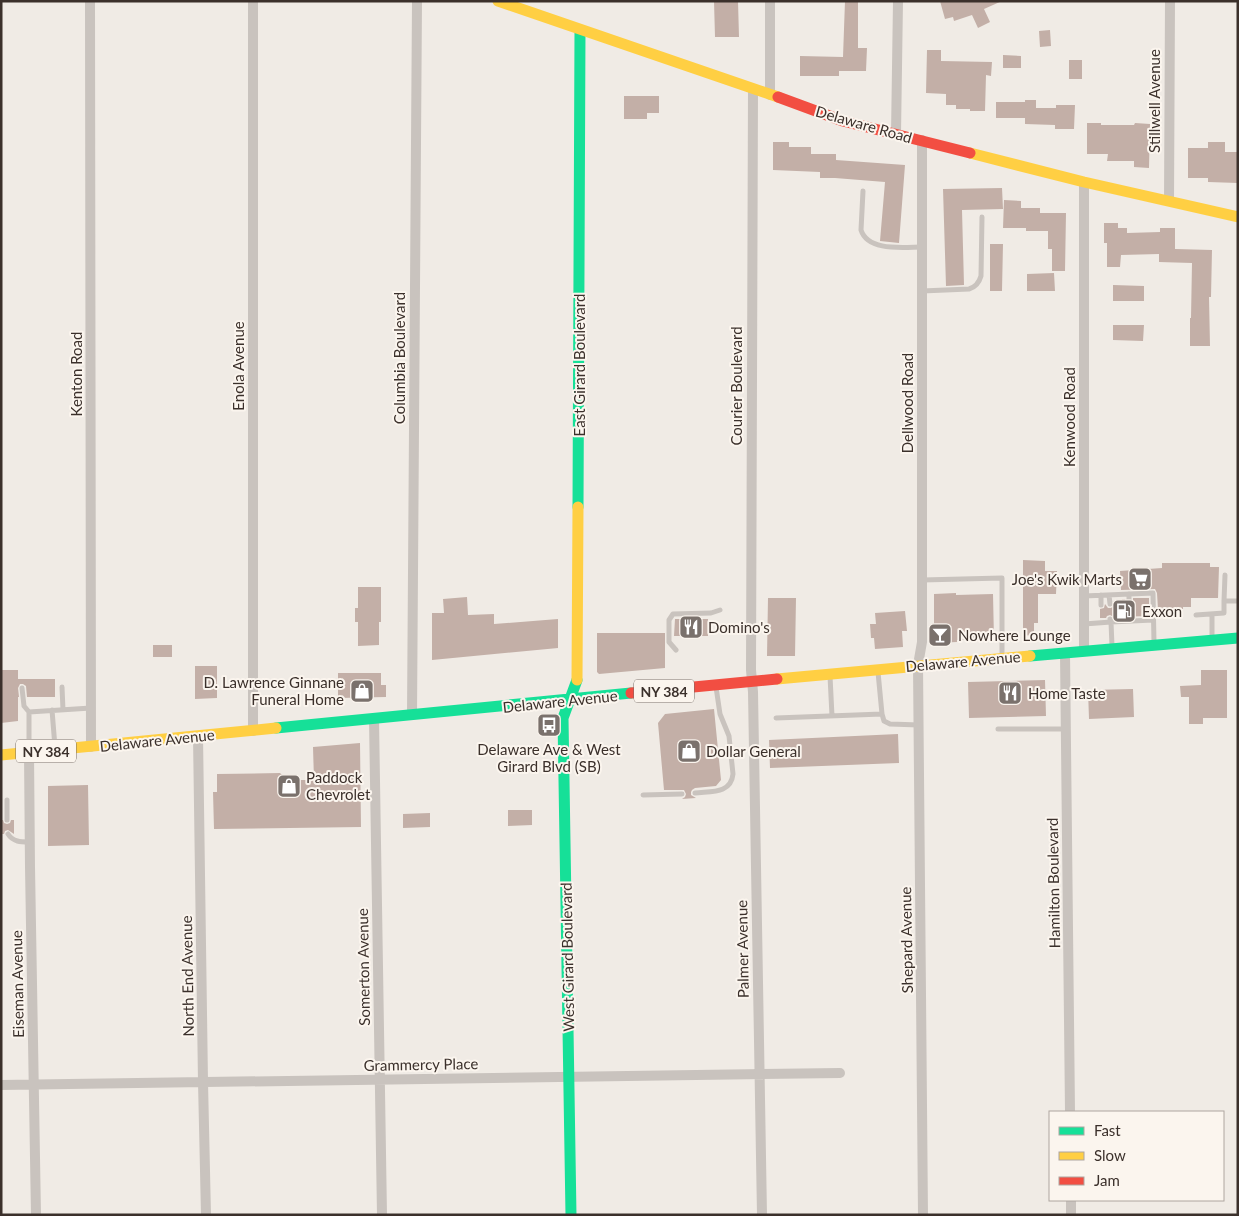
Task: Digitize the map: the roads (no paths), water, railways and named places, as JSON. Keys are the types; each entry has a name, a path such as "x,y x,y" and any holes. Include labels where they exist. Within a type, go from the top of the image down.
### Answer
{"street":[{"name":"Kenton Road","path":"90,1 92,747"},
{"name":"Enola Avenue","path":"253,1 253,730"},
{"name":"Columbia Boulevard","path":"412,715 417,1"},
{"name":"Delaware Road","path":"498,1 514,4 580,30 843,121 1084,182 1238,217"},
{"path":"770,1 770,95"},
{"path":"896,134 898,1"},
{"name":"Stillwell Avenue","path":"1169,201 1170,1"},
{"name":"East Girard Boulevard","path":"570,700 577,682 578,663 580,30"},
{"name":"Courier Boulevard","path":"752,682 750,670 750,599 753,90"},
{"name":"Dellwood Road","path":"918,665 922,642 922,140"},
{"name":"Kenwood Road","path":"1084,182 1084,651"},
{"name":"Delaware Avenue","path":"1,756 918,665 1238,638"},
{"name":"Hamilton Boulevard","path":"1065,653 1070,1111"},
{"name":"Shepard Avenue","path":"918,665 923,1215"},
{"name":"Palmer Avenue","path":"752,682 762,1215"},
{"name":"West Girard Boulevard","path":"570,700 563,718 571,1215"},
{"name":"Somerton Avenue","path":"374,719 382,1215"},
{"name":"North End Avenue","path":"198,736 206,1215"},
{"name":"Eiseman Avenue","path":"30,753 36,1215"},
{"name":"Grammercy Place","path":"1,1085 840,1073"},
{"path":"1071,1201 1072,1215"}],"lane":[{"path":"862,190 861,230 863,236 876,245 922,248"},
{"path":"922,291 969,290 980,282 982,217"},
{"path":"1196,615 1224,613 1226,575"},
{"path":"922,580 1002,578 1002,658"},
{"path":"1084,596 1153,593 1154,645"},
{"path":"1129,594 1129,603"},
{"path":"1101,595 1101,605"},
{"path":"1109,595 1110,604"},
{"path":"1224,601 1238,601"},
{"path":"676,650 669,642 669,620 673,614 711,613 720,610"},
{"path":"1212,614 1212,640"},
{"path":"1084,624 1130,619 1153,620"},
{"path":"1110,621 1112,649"},
{"path":"878,669 884,721 890,724 919,725"},
{"path":"830,674 832,716"},
{"path":"695,793 722,790 730,785 732,780 730,736 720,714 716,686"},
{"path":"62,687 63,710"},
{"path":"22,688 24,706 29,712 30,753"},
{"path":"29,712 91,708"},
{"path":"52,710 56,750"},
{"path":"776,718 882,714"},
{"path":"998,729 1066,729"},
{"path":"644,795 682,794"},
{"path":"7,800 7,820"},
{"path":"8,834 10,838 15,840 30,842"}],"place":[{"name":"Joe's Kwik Marts","path":"1140,579"},
{"name":"Exxon","path":"1124,611"},
{"name":"Domino's","path":"691,627"},
{"name":"Nowhere Lounge","path":"940,635"},
{"name":"D. Lawrence Ginnane Funeral Home","path":"362,691"},
{"name":"Home Taste","path":"1010,693"},
{"name":"Delaware Ave & West Girard Blvd (SB)","path":"549,725"},
{"name":"Dollar General","path":"689,751"},
{"name":"Paddock Chevrolet","path":"289,786"}]}
